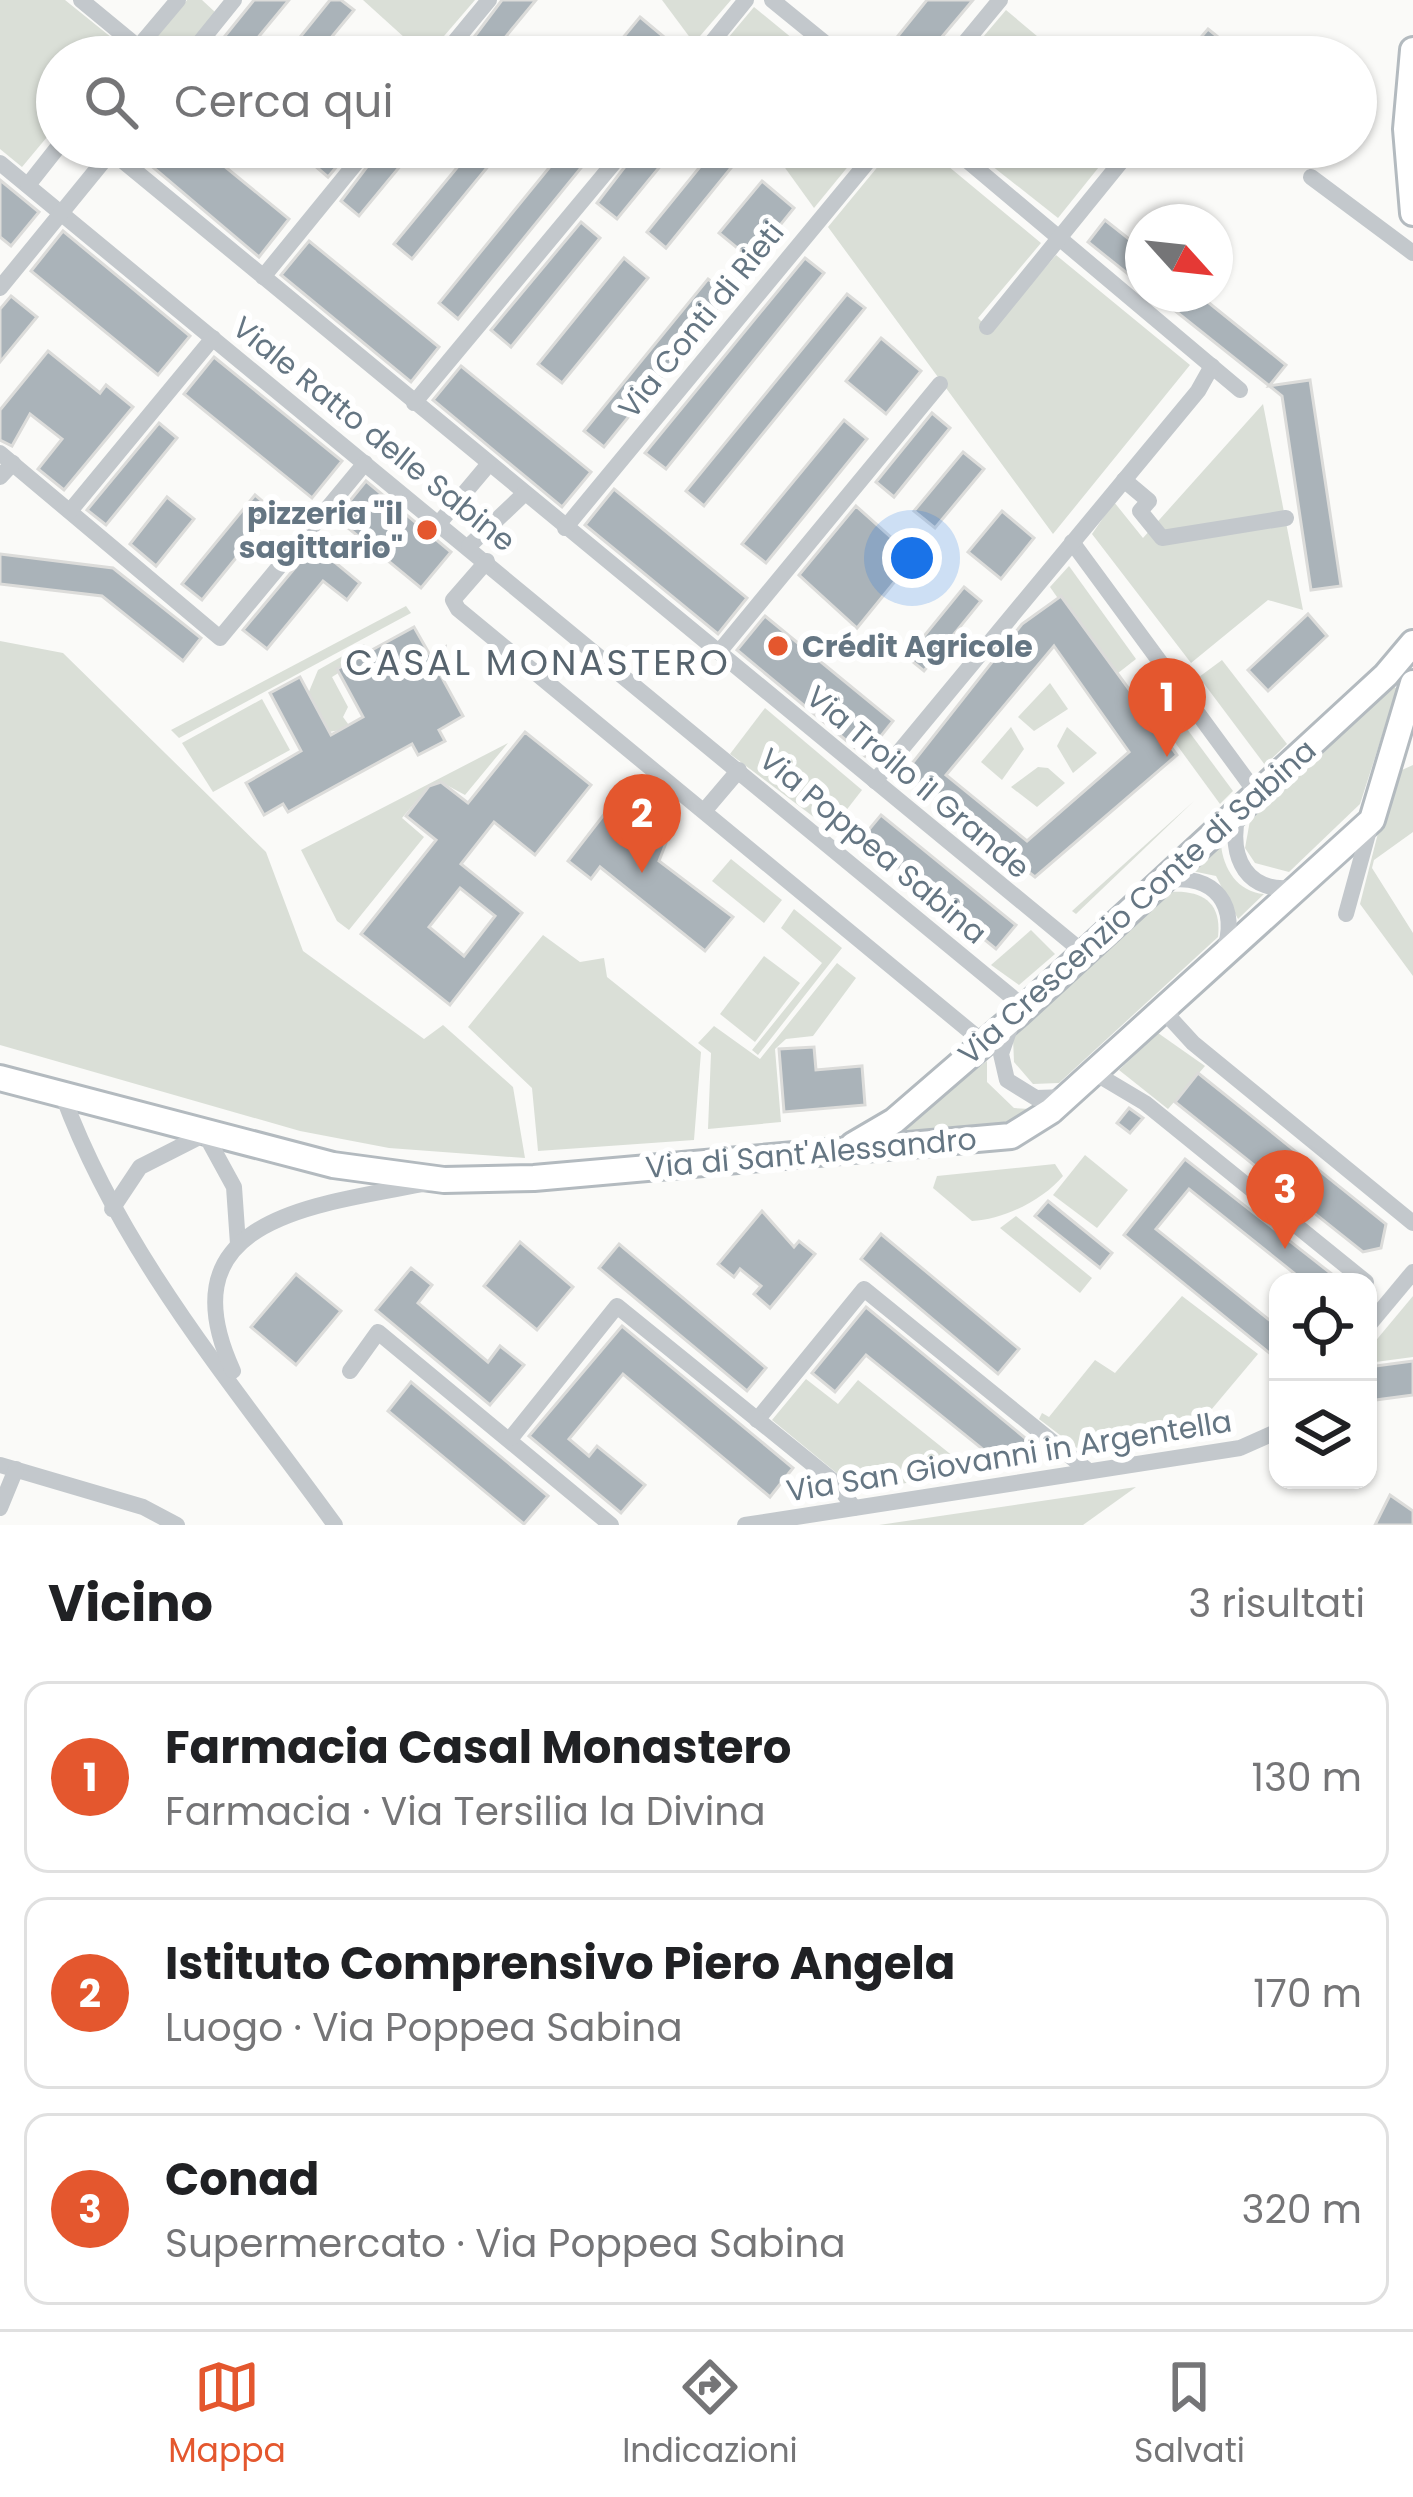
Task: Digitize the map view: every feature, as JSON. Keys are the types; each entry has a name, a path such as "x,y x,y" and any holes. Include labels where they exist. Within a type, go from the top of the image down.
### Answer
{"street":[{"path":"81,0 120,36"},
{"path":"153,36 178,0"},
{"path":"459,36 489,0"},
{"path":"717,36 746,0"},
{"path":"772,0 816,36"},
{"path":"970,36 1000,0"},
{"path":"202,36 224,4"},
{"path":"1413,50 1406,129 1413,213"},
{"name":"Viale Ratto delle Sabine","path":"0,163 686,725"},
{"path":"28,185 41,168"},
{"path":"0,288 96,168"},
{"name":"Viale Ratto delle Sabine","path":"133,168 719,652"},
{"path":"262,277 351,168"},
{"path":"414,403 610,168"},
{"name":"Via Conti di Rieti","path":"565,528 863,168"},
{"path":"977,168 1240,390"},
{"path":"987,327 1116,168"},
{"path":"1312,177 1413,253"},
{"path":"70,512 213,338"},
{"path":"875,782 1212,366"},
{"path":"719,652 940,385"},
{"path":"4,465 70,512 220,638 365,463"},
{"path":"440,522 488,465"},
{"path":"1124,480 1149,501 1140,511 1162,538 1286,518"},
{"path":"470,546 524,494"},
{"path":"1072,542 1257,794"},
{"path":"487,560 453,600 458,609 983,1042"},
{"name":"Via Crescenzio Conte di Sabina","path":"850,1147 903,1113 1021,1011 1257,794 1405,681 1413,643"},
{"name":"Via Troilo il Grande","path":"719,652 1084,953"},
{"path":"1346,914 1372,820 1401,755 1405,681"},
{"name":"Via Poppea Sabina","path":"686,725 1021,1011"},
{"path":"705,810 739,770"},
{"path":"1238,814 1235,855 1243,870 1270,887 1300,886"},
{"name":"Via di Sant'Alessandro","path":"0,1078 352,1169 444,1180 534,1178 1010,1136 1067,1097 1372,820"},
{"path":"1162,881 1194,879 1219,892 1230,916 1222,955"},
{"path":"1168,1005 1172,1020 1193,1043 1413,1223"},
{"path":"1021,1011 1001,1054 1007,1080 1036,1098 1067,1097"},
{"path":"1093,1072 1145,1103 1355,1273"},
{"path":"63,1096 112,1209 335,1525"},
{"path":"112,1209 134,1172 205,1134 234,1187 238,1244"},
{"path":"248,1404 219,1339 212,1309 219,1270 238,1244 296,1211 444,1180"},
{"path":"1377,1315 1413,1272"},
{"path":"757,1420 864,1289 1086,1469"},
{"path":"1377,1291 1389,1300"},
{"path":"511,1438 617,1306 837,1484 854,1508"},
{"path":"350,1371 378,1332 611,1525"},
{"name":"Via San Giovanni in Argentella","path":"745,1525 1240,1448 1269,1435"},
{"path":"0,1508 8,1467 143,1507 177,1525"}],"shaded area":[{"path":"0,0 65,0 110,36 36,36 36,150 22,167 0,149"},
{"path":"187,0 202,0 216,13 197,36 158,36"},
{"path":"363,0 475,0 444,36 403,36"},
{"path":"662,0 731,0 700,36 689,36"},
{"path":"754,7 789,36 730,36"},
{"path":"1006,10 1037,36 984,36"},
{"path":"785,168 847,168 814,208"},
{"path":"877,168 950,168 1041,243 978,318 991,331 1056,255 1190,365 1053,534 828,227"},
{"path":"995,168 1098,168 1058,218"},
{"path":"1263,404 1303,610 1268,600 1191,663 1092,534 1114,502 1143,538"},
{"path":"1069,566 1136,659 1113,677 1050,587"},
{"path":"406,606 411,613 179,738 171,730"},
{"path":"0,641 63,653 266,852 303,951 424,1039 443,1025 513,1087 525,1158 389,1148 300,1131 0,1045"},
{"path":"364,644 370,653 332,677 348,707 343,717 351,728 329,732 308,694 318,670"},
{"path":"1222,660 1287,744 1265,765 1199,677"},
{"path":"1150,679 1233,791 1220,804 1136,689"},
{"path":"1050,683 1068,709 1034,731 1018,717"},
{"path":"1392,685 1397,689 1360,804 1289,872 1255,863 1245,848 1251,815"},
{"path":"262,699 290,750 213,792 182,743"},
{"path":"765,708 862,790 831,830 730,754"},
{"path":"1011,727 1024,749 1002,780 981,762"},
{"path":"1067,727 1097,753 1073,773 1057,746"},
{"path":"508,743 465,795 441,782 428,787 402,818 424,837 349,930 337,921 301,850"},
{"path":"1413,765 1413,832 1374,860 1372,868 1413,933 1413,976 1360,904 1393,774"},
{"path":"1038,767 1048,768 1065,783 1037,807 1011,787"},
{"path":"1194,801 1076,914 1072,911"},
{"path":"1221,844 1234,878 1264,894 1238,919 1216,876 1192,871"},
{"path":"731,859 782,900 764,923 712,881"},
{"path":"1170,892 1192,893 1208,901 1217,915 1218,937 1059,1083 1033,1084 1014,1062 1013,1038"},
{"path":"794,909 842,948 758,1055 752,1050 822,963 781,928"},
{"path":"1031,930 1055,954 1019,985 991,965"},
{"path":"543,935 580,962 604,958 607,977 701,1052 694,1140 538,1151 532,1088 468,1027"},
{"path":"764,956 800,983 755,1042 720,1014"},
{"path":"837,963 856,978 813,1036 786,1039 775,1049 781,1122 708,1129 711,1053 698,1043 714,1026 760,1059"},
{"path":"1158,1033 1205,1066 1168,1109 1119,1070"},
{"path":"987,1061 987,1082 1014,1108 1030,1109 1014,1125 887,1138"},
{"path":"1085,1155 1128,1190 1097,1228 1053,1195"},
{"path":"1055,1164 1063,1176 1045,1193 984,1220 972,1221 933,1188 937,1176"},
{"path":"1016,1216 1092,1278 1080,1293 1000,1228"},
{"path":"1182,1296 1258,1354 1185,1441 1086,1455 1039,1419 1042,1413 1049,1417 1095,1360 1115,1373"},
{"path":"1413,1296 1413,1357 1377,1362 1377,1339"},
{"path":"806,1379 838,1404 858,1380 969,1469 861,1493 772,1420"},
{"path":"1136,1487 1083,1525 879,1525"}],"building":[{"path":"254,0 289,0 259,36 225,36"},
{"path":"330,0 341,0 354,10 332,36 301,36"},
{"path":"502,0 536,0 506,36 475,36"},
{"path":"927,0 973,0 943,36 898,36"},
{"path":"640,17 663,36 624,36"},
{"path":"154,168 227,168 289,219 259,257"},
{"path":"366,168 399,168 359,216 341,201"},
{"path":"457,168 487,168 412,259 394,244"},
{"path":"549,168 581,168 458,319 439,303"},
{"path":"624,168 659,168 617,219 597,203"},
{"path":"699,168 731,168 666,248 647,232"},
{"path":"0,180 39,212 11,246 0,237"},
{"path":"762,181 794,208 752,260 719,233"},
{"path":"1105,220 1125,236 1125,272 1088,242"},
{"path":"581,222 600,238 511,347 491,330"},
{"path":"63,231 190,336 158,375 31,271"},
{"path":"309,241 439,347 411,382 281,275"},
{"path":"624,258 648,278 562,383 538,364"},
{"path":"805,258 824,273 666,469 645,453"},
{"path":"708,279 728,295 604,447 584,431"},
{"path":"847,294 865,308 704,506 686,491"},
{"path":"11,296 37,317 0,362 0,309"},
{"path":"1176,312 1220,312 1286,365 1269,386"},
{"path":"881,338 921,371 886,414 846,381"},
{"path":"48,351 100,393 106,385 133,407 64,490 38,469 62,439 30,414 12,446 0,440 0,410"},
{"path":"214,357 342,461 312,498 184,394"},
{"path":"461,366 591,472 562,507 433,400"},
{"path":"1310,380 1341,586 1311,590 1282,396 1269,386"},
{"path":"932,413 950,428 894,497 876,482"},
{"path":"844,420 867,439 766,563 742,544"},
{"path":"159,423 177,438 106,525 87,510"},
{"path":"963,452 984,469 935,528 914,511"},
{"path":"366,481 451,552 421,588 336,518"},
{"path":"614,489 747,598 718,634 585,525"},
{"path":"255,495 274,511 202,600 182,584"},
{"path":"167,497 194,519 156,566 130,544"},
{"path":"856,506 914,558 857,628 799,575"},
{"path":"1002,511 1034,538 1001,579 968,552"},
{"path":"314,545 360,583 347,600 323,581 267,649 243,630"},
{"path":"0,554 113,568 201,638 183,661 102,596 0,584"},
{"path":"964,587 981,601 924,671 907,657"},
{"path":"1061,596 1177,755 1035,877 903,775 1022,624","holes":["1054,646 1129,752 1027,841 946,775"]},
{"path":"1308,614 1327,636 1268,691 1248,670"},
{"path":"765,616 893,721 865,756 737,650"},
{"path":"414,627 430,655 445,647 440,674 463,716 439,730 445,741 418,755 412,744 288,812 283,804 264,815 246,783 301,751 270,693 300,677 331,735 363,717 337,669"},
{"path":"525,732 591,785 535,855 494,822 461,864 522,913 450,1005 361,934 436,840 406,816 429,786 441,782 468,803","holes":["460,888 495,916 464,956 429,927"]},
{"path":"623,790 661,821 666,843 659,861 733,917 705,951 600,867 591,879 568,861"},
{"path":"881,815 1016,925 996,949 861,839"},
{"path":"814,1047 816,1070 862,1066 865,1105 784,1112 779,1049"},
{"path":"1198,1073 1386,1224 1381,1248 1363,1252 1175,1102"},
{"path":"1129,1108 1143,1118 1130,1133 1117,1123"},
{"path":"1185,1159 1331,1273 1294,1273 1189,1189 1156,1229 1269,1320 1269,1353 1124,1235"},
{"path":"1048,1201 1112,1253 1100,1268 1035,1216"},
{"path":"762,1211 794,1247 799,1241 815,1254 770,1308 754,1294 761,1286 740,1269 734,1277 718,1264"},
{"path":"881,1234 1019,1349 998,1374 861,1259"},
{"path":"520,1242 573,1287 537,1330 484,1286"},
{"path":"619,1244 766,1368 747,1391 599,1268"},
{"path":"411,1268 432,1285 418,1303 488,1362 500,1346 524,1365 490,1405 376,1310"},
{"path":"296,1274 341,1311 296,1365 251,1327"},
{"path":"866,1307 1030,1442 1016,1460 1004,1450 996,1460 866,1355 835,1392 812,1373"},
{"path":"622,1326 793,1468 770,1497 623,1374 569,1439 589,1456 597,1446 645,1485 621,1513 529,1436"},
{"path":"1413,1361 1413,1395 1377,1400 1377,1366"},
{"path":"411,1382 548,1496 524,1524 388,1411"},
{"path":"1390,1495 1413,1511 1413,1525 1375,1525"}],"place":[{"name":"pizzeria \"il sagittario\"","path":"427,530"},
{"name":"Crédit Agricole","path":"778,646"},
{"name":"Farmacia Casal Monastero","path":"1167,757"},
{"name":"Istituto Comprensivo Piero Angela","path":"642,873"},
{"name":"Conad","path":"1285,1249"}],"district":[{"name":"CASAL MONASTERO","path":"538,662"}]}
